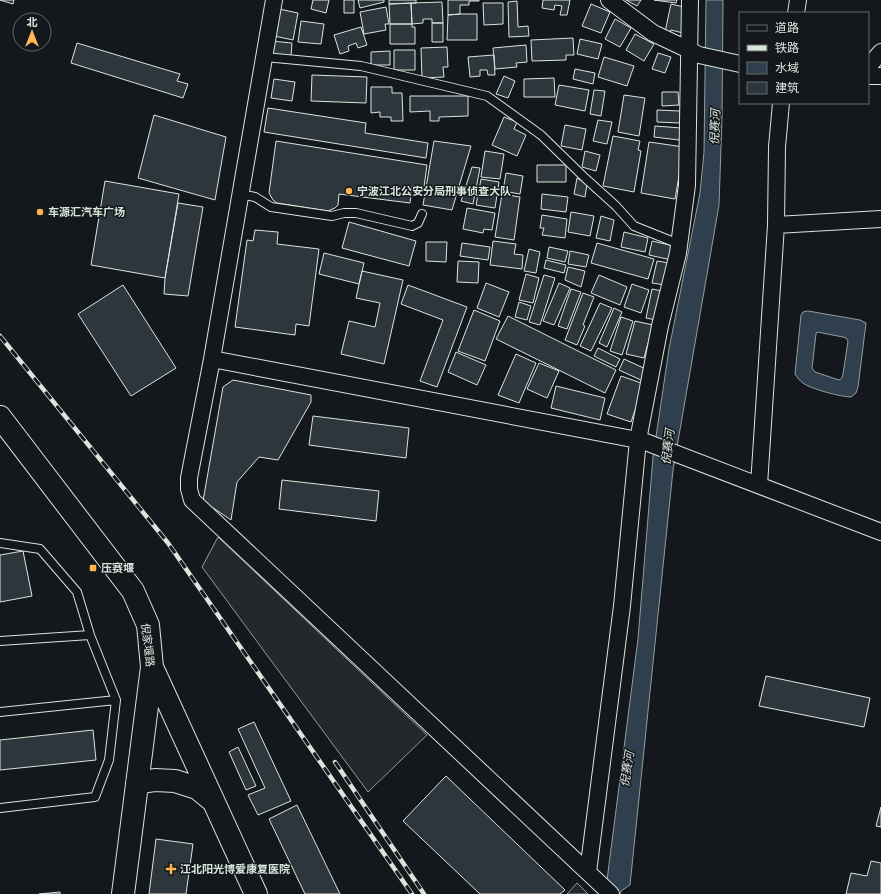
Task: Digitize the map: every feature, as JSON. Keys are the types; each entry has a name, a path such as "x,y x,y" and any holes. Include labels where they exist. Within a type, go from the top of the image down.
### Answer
{"main road":[{"name":"倪家堰路","path":"0,417 133,591 148,625 152,667 123,894"},
{"path":"152,667 256,894"},
{"path":"137,783 156,780 175,781 197,788 213,801"}],"street":[{"path":"274,0 212,359 188,478 192,500 611,894"},
{"path":"609,0 653,32 694,52 739,64"},
{"path":"588,872 622,606 640,441 660,326 678,253 687,185 694,52 690,0"},
{"path":"796,12 798,0"},
{"path":"869,66 881,52"},
{"path":"869,76 881,76"},
{"path":"759,485 776,226 777,147 780,104"},
{"path":"776,226 881,219"},
{"path":"212,359 640,441 881,532"}],"lane":[{"path":"264,57 361,66 487,96 541,134 584,178 616,206 634,226 679,244"},
{"path":"240,194 255,196 271,207 332,216 344,213 356,213 412,226 418,223 422,214"},
{"path":"0,543 40,549 77,592 90,635 116,700 109,760 95,797 0,808"},
{"path":"0,641 90,635"},
{"path":"0,712 116,700"}],"shaded area":[{"path":"218,537 427,735 368,792 202,567"},
{"path":"577,883 588,894 567,894"}],"water":[{"name":"倪赛河","path":"706,0 723,0 722,117 719,205 673,470 630,885 621,891 620,894 603,894 607,880 638,639 653,457 669,349 700,193 704,152"},
{"path":"808,311 860,320 866,323 858,387 856,393 851,397 812,388 802,382 795,374 801,315 803,312","holes":["817,332 843,337 848,341 842,378 839,380 815,372 812,368"]}],"building":[{"path":"0,0 14,0 13,4"},
{"path":"313,0 329,0 326,13 311,9"},
{"path":"344,0 354,0 354,13 344,13"},
{"path":"358,0 384,0 384,2 360,8"},
{"path":"389,0 416,0 416,3 389,4"},
{"path":"448,0 479,1 469,1 469,5 460,5 460,14 448,15"},
{"path":"543,0 570,0 567,15 560,15 562,6 555,5 554,10 542,8"},
{"path":"626,0 641,0 637,6"},
{"path":"654,0 677,0 676,3"},
{"path":"517,1 518,27 528,26 529,36 509,37 508,2"},
{"path":"442,2 443,23 432,23 432,19 423,19 423,23 412,24 411,3"},
{"path":"411,3 412,24 390,24 389,4"},
{"path":"483,3 503,3 503,24 484,25"},
{"path":"591,4 610,12 601,33 582,26"},
{"path":"671,4 688,8 683,33 671,30 670,33 665,32"},
{"path":"386,7 389,24 385,24 386,30 364,34 360,12"},
{"path":"279,9 298,13 293,40 274,36"},
{"path":"477,14 477,40 447,40 448,15"},
{"path":"615,19 631,28 620,47 605,39"},
{"path":"301,21 324,24 321,44 298,42"},
{"path":"432,23 443,23 443,42 432,42"},
{"path":"390,24 412,24 412,27 415,27 415,44 390,44"},
{"path":"361,27 367,45 358,48 356,43 348,46 349,51 340,54 334,35"},
{"path":"635,34 654,44 644,61 626,50"},
{"path":"573,38 574,55 566,55 566,60 532,61 531,40"},
{"path":"580,39 602,44 598,59 577,54"},
{"path":"271,41 292,43 291,56 270,54"},
{"path":"77,43 180,74 177,81 188,84 183,98 71,63"},
{"path":"526,45 527,62 516,63 517,67 495,69 493,48"},
{"path":"447,47 448,67 443,67 444,77 422,78 421,48"},
{"path":"394,50 415,50 415,70 394,70"},
{"path":"390,51 390,65 371,65 371,52"},
{"path":"658,53 671,57 665,73 652,69"},
{"path":"494,55 495,75 488,75 487,70 480,70 480,76 470,77 468,57"},
{"path":"604,57 634,66 627,86 598,77"},
{"path":"575,69 595,73 593,84 573,79"},
{"path":"312,75 367,77 366,103 311,101"},
{"path":"504,76 515,81 508,98 496,94"},
{"path":"554,78 555,97 524,97 524,79"},
{"path":"274,79 295,82 292,101 271,98"},
{"path":"559,85 589,90 585,111 555,105"},
{"path":"371,87 392,87 392,93 402,93 403,121 391,121 391,117 380,117 380,112 371,113"},
{"path":"594,90 605,91 601,116 590,114"},
{"path":"662,92 678,92 679,105 662,106"},
{"path":"624,95 645,98 639,136 618,132"},
{"path":"410,96 468,96 468,116 439,117 439,121 430,121 430,111 410,112"},
{"path":"268,108 366,123 365,133 428,143 426,158 264,132"},
{"path":"657,110 680,111 680,123 657,122"},
{"path":"154,115 226,137 215,200 138,178"},
{"path":"504,117 517,122 514,129 526,135 517,156 492,145"},
{"path":"598,120 612,122 607,144 593,141"},
{"path":"565,125 586,129 582,150 561,146"},
{"path":"655,126 681,128 679,140 654,137"},
{"path":"613,136 640,141 638,150 641,151 634,192 603,186"},
{"path":"276,141 427,165 424,187 412,186 410,203 339,194 338,205 328,211 277,203 273,200 269,193"},
{"path":"434,141 471,146 452,210 423,205"},
{"path":"649,142 684,147 675,199 641,193"},
{"path":"485,151 504,154 500,179 481,177"},
{"path":"585,151 600,155 596,171 582,167"},
{"path":"537,165 566,165 566,182 537,182"},
{"path":"472,167 480,168 473,204 461,201"},
{"path":"506,173 523,176 520,194 503,191"},
{"path":"577,178 587,184 585,197 574,194"},
{"path":"481,179 499,182 495,208 476,205"},
{"path":"105,181 179,194 165,278 91,265"},
{"path":"502,194 520,197 514,240 495,237"},
{"path":"542,194 568,197 566,212 541,209"},
{"path":"178,203 203,207 188,296 164,294 165,278"},
{"path":"467,208 495,213 492,230 484,229 483,233 463,229"},
{"path":"571,212 594,216 590,236 568,232"},
{"path":"542,215 567,219 565,238 542,235 544,228 540,228"},
{"path":"601,216 614,220 610,241 596,238"},
{"path":"349,222 416,241 409,266 342,248"},
{"path":"255,230 278,232 277,244 319,249 309,326 296,324 295,335 235,327 247,240 253,241"},
{"path":"624,232 648,238 645,252 621,247"},
{"path":"493,241 516,244 514,254 523,255 522,269 490,265"},
{"path":"652,241 674,246 671,260 649,255"},
{"path":"426,242 447,242 446,262 426,261"},
{"path":"462,243 490,247 488,260 460,256"},
{"path":"597,243 654,259 648,279 591,263"},
{"path":"549,247 568,251 565,262 547,258"},
{"path":"529,249 540,252 536,273 524,271"},
{"path":"570,251 589,255 586,267 568,264"},
{"path":"324,253 364,263 359,284 319,274"},
{"path":"546,260 566,265 564,273 544,268"},
{"path":"458,261 479,262 478,283 457,282"},
{"path":"657,261 670,263 665,285 652,283"},
{"path":"568,267 585,271 581,287 565,280"},
{"path":"362,271 403,280 384,364 341,354 349,321 375,327 380,303 356,298"},
{"path":"526,274 539,278 533,303 519,300"},
{"path":"544,275 555,278 540,325 529,322"},
{"path":"599,275 627,287 620,305 591,293"},
{"path":"486,283 509,292 499,317 477,308"},
{"path":"559,283 570,288 554,325 543,321"},
{"path":"632,284 649,290 641,313 624,307"},
{"path":"123,285 176,368 131,396 78,314"},
{"path":"408,285 467,307 437,387 420,381 443,320 401,304"},
{"path":"571,289 581,292 567,329 558,326"},
{"path":"652,289 662,291 656,320 646,318"},
{"path":"583,293 594,297 577,345 565,340"},
{"path":"519,302 531,306 527,320 515,317"},
{"path":"600,303 612,308 591,351 580,346"},
{"path":"614,308 622,312 607,347 599,343"},
{"path":"474,310 500,321 485,361 458,351"},
{"path":"508,316 616,370 605,393 496,339"},
{"path":"621,317 633,321 622,355 610,351"},
{"path":"635,321 653,325 644,358 626,354"},
{"path":"598,348 620,359 616,367 594,356"},
{"path":"456,352 486,365 477,385 448,372"},
{"path":"516,354 536,363 519,403 498,395"},
{"path":"624,359 648,370 643,381 619,370"},
{"path":"539,363 559,371 547,398 527,389"},
{"path":"621,376 644,384 631,422 607,414"},
{"path":"233,380 311,395 311,402 278,460 259,457 237,482 231,520 203,501 223,387"},
{"path":"556,386 605,398 600,420 551,408"},
{"path":"313,416 409,428 406,458 309,445"},
{"path":"282,480 379,491 376,521 279,509"},
{"path":"23,551 32,596 0,602 0,555"},
{"path":"766,676 870,698 864,727 759,706"},
{"path":"254,722 291,801 258,815 248,795 265,788 238,729"},
{"path":"93,730 96,760 0,770 0,740"},
{"path":"238,747 256,786 246,790 229,752"},
{"path":"446,776 565,890 560,894 480,894 403,821"},
{"path":"297,805 340,894 305,894 269,819"},
{"path":"881,807 881,827 876,826"},
{"name":"江北阳光博爱康复医院","path":"156,839 193,844 186,894 149,894"},
{"path":"871,861 881,863 881,894 846,894 851,873 867,876"},
{"path":"60,892 60,894 39,894"}],"railway":[{"path":"0,336 168,543 412,894"},
{"path":"335,762 424,894"}],"place":[{"name":"宁波江北公安分局刑事侦查大队","path":"349,191"},
{"name":"车源汇汽车广场","path":"40,212"},
{"name":"压赛堰","path":"93,568"},
{"name":"江北阳光博爱康复医院","path":"171,869"}]}
